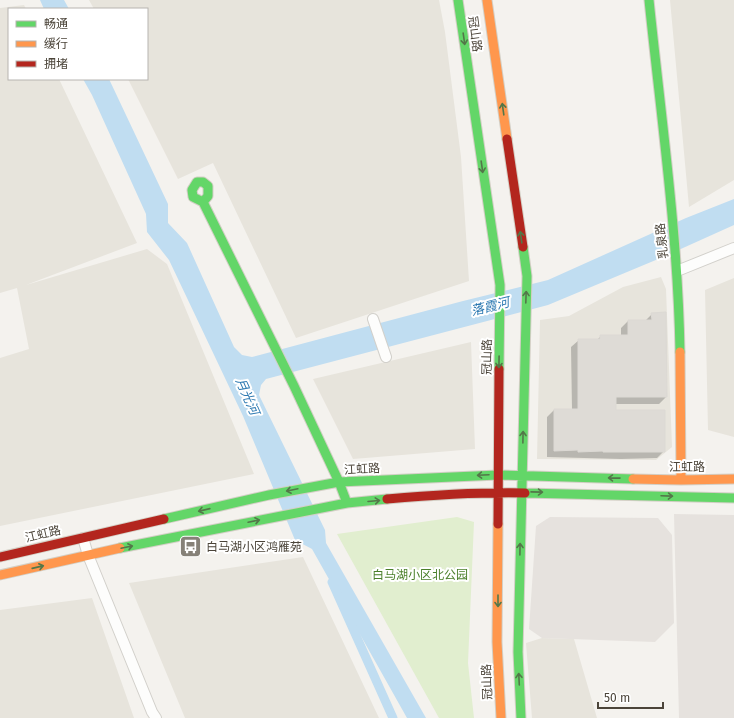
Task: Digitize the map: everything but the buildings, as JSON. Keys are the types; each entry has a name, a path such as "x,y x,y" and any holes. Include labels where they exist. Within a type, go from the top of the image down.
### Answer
{"main road":[{"name":"冠山路","path":"458,0 500,285 497,642 501,718"},
{"name":"冠山路","path":"487,0 527,276 518,652 521,718"},
{"name":"乳泉路","path":"649,0 676,256 679,299 681,480"},
{"path":"203,202 294,386 339,482 347,503"},
{"name":"江虹路","path":"0,557 269,495 339,482 498,475 681,480 734,479"},
{"path":"0,575 88,555 347,503 445,494 498,492 734,498"}],"street":[{"path":"677,271 734,248"},
{"path":"373,319 386,357"},
{"path":"83,538 88,555 152,712 156,718"}],"shaded area":[{"path":"89,0 439,0 445,32 461,157 469,281 296,338 213,163 178,179 128,80 148,80 148,8 93,8"},
{"path":"670,0 734,0 734,180 689,207"},
{"path":"24,5 26,8 8,8 8,80 59,80 137,243 26,285 147,249 167,264 254,474 0,526 0,358 29,349 17,288 0,293 0,8"},
{"path":"661,277 666,289 672,447 656,460 537,459 540,320 569,316 623,287"},
{"path":"734,278 734,437 708,430 705,290"},
{"path":"471,342 475,449 353,459 313,379"},
{"path":"674,514 734,515 734,718 679,718"},
{"path":"550,517 658,518 672,535 674,623 655,642 542,638 529,629 536,526"},
{"path":"303,557 379,718 185,718 129,583"},
{"path":"92,598 134,718 0,718 0,610"},
{"path":"542,638 574,639 597,718 532,718 526,643"}],"green space":[{"name":"白马湖小区北公园","path":"457,517 474,522 468,663 474,718 439,718 337,534"}],"water":[{"path":"40,0 64,0 68,8 44,8"},
{"name":"落霞河","path":"84,80 109,80 168,204 168,223 187,243 234,347 242,355 252,357 548,280 686,218 734,199 734,225 663,257 548,305 266,379 261,385 259,395 325,530 326,543 426,718 407,718 312,549 295,540 243,416 169,260 147,232 146,214 92,95"}],"waterway":[{"name":"月光河","path":"332,582 393,718"}],"traffic: fast":[{"path":"458,0 500,285 499,369"},
{"path":"649,0 664,132 676,264 680,352"},
{"path":"203,202 193,197 192,190 197,182 203,182 208,186 208,196 203,202 294,386 339,482 347,503"},
{"path":"521,718 518,652 527,276 523,247"},
{"path":"164,519 269,495 339,482 498,475 633,479"},
{"path":"525,493 734,498"},
{"path":"120,548 347,503 387,499"}],"traffic: slow":[{"path":"487,0 507,139"},
{"path":"680,352 681,480"},
{"path":"633,479 734,479"},
{"path":"498,524 497,642 501,718"},
{"path":"0,575 120,548"}],"traffic: jam":[{"path":"507,139 523,247"},
{"path":"498,524 499,369"},
{"path":"387,499 456,494 525,493"},
{"path":"0,557 164,519"}],"place":[{"name":"白马湖小区鸿雁苑","path":"191,547"}]}
